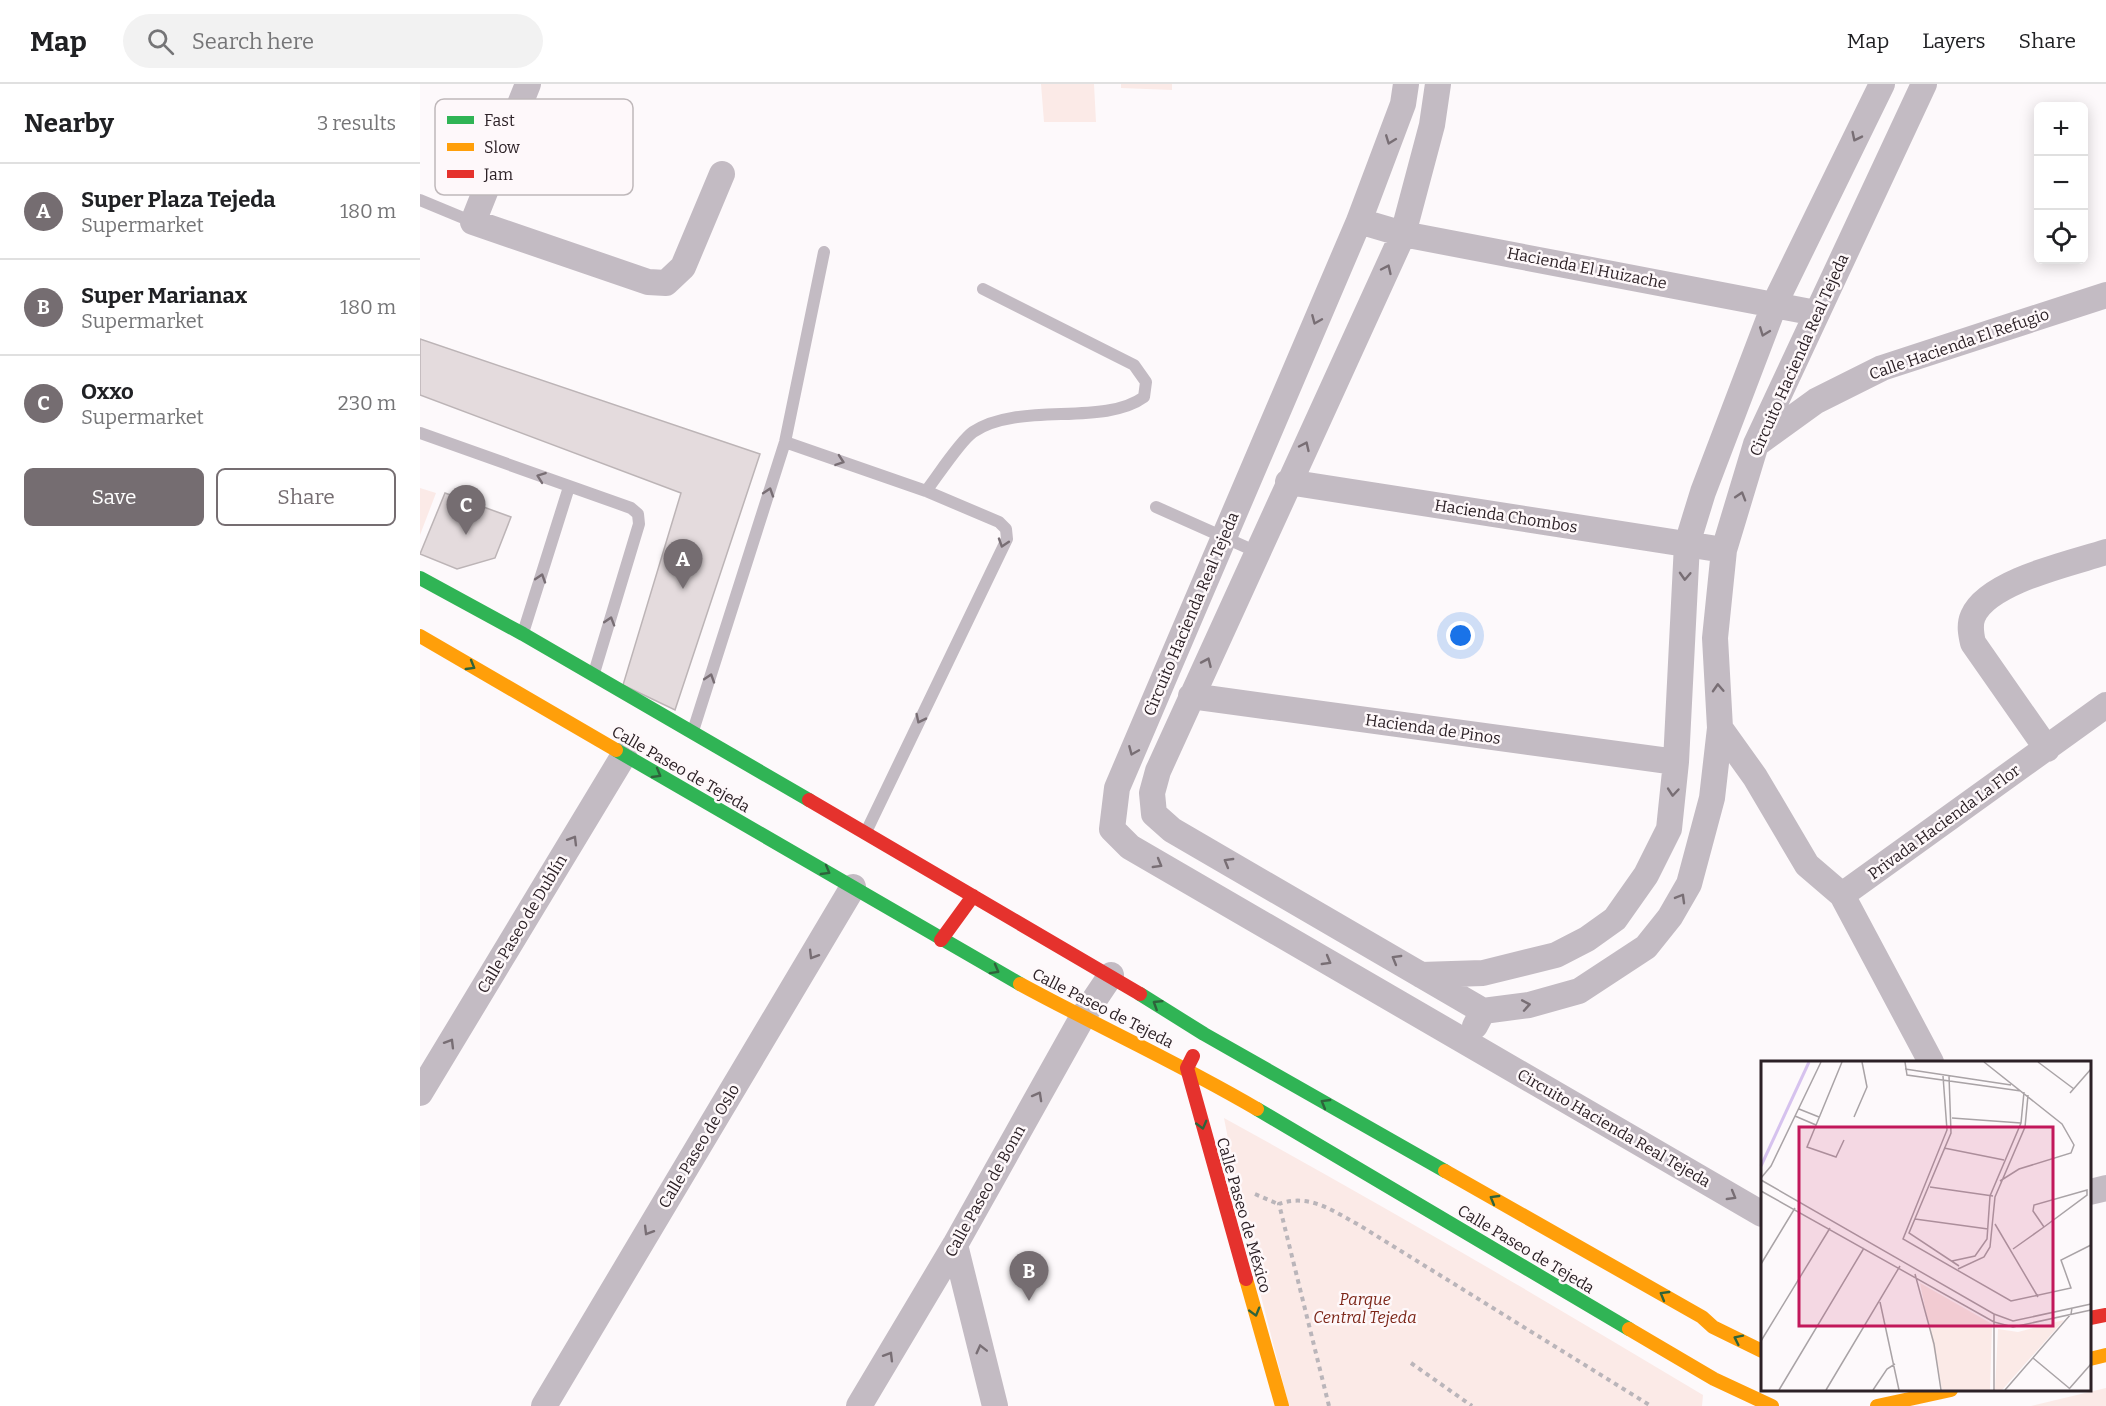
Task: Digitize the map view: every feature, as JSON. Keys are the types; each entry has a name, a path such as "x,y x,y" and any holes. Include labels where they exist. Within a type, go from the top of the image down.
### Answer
{"main road":[{"name":"Calle Paseo de Tejeda","path":"420,578 523,634 593,677 1111,975 1204,1034 1692,1311 1713,1327 1761,1351"},
{"name":"Calle Paseo de Tejeda","path":"420,636 941,940 1082,1018 1187,1068 1714,1379 1772,1406"},
{"path":"941,940 973,896"},
{"path":"1187,1068 1204,1034"},
{"name":"Calle Paseo de México","path":"1187,1068 1282,1406"},
{"path":"2091,1318 2106,1315"},
{"path":"1713,1327 1714,1397"},
{"path":"2091,1359 2106,1355"},
{"path":"1877,1406 1942,1391"}],"street":[{"path":"522,99 528,84"},
{"name":"Circuito Hacienda Real Tejeda","path":"1406,84 1403,105 1359,221 1117,788 1112,829 1130,847 1761,1213"},
{"name":"Circuito Hacienda Real Tejeda","path":"1438,84 1432,125 1403,234 1191,696 1152,793 1154,814 1172,830 1483,1011 1529,1005 1579,991 1646,946 1670,917 1689,884 1712,798 1720,728 1715,638 1725,550 1756,444 1924,84"},
{"path":"1404,1005 1422,974 1483,973 1556,955 1587,939 1615,919 1646,875 1669,829 1676,762 1687,544 1703,492 1775,303 1882,84"},
{"path":"484,195 473,222 648,282 666,283 683,267 722,174"},
{"name":"Hacienda El Huizache","path":"1359,221 1403,234 1775,303 1816,313"},
{"name":"Calle Hacienda El Refugio","path":"1756,444 1816,401 1882,368 2106,295"},
{"name":"Hacienda Chombos","path":"1288,482 1725,550"},
{"path":"2047,749 1974,643 1970,629 1973,615 1997,590 2106,552"},
{"name":"Hacienda de Pinos","path":"1191,696 1676,762"},
{"name":"Privada Hacienda La Flor","path":"1842,895 2106,705"},
{"path":"1720,728 1755,777 1807,865 1842,895 1930,1061"},
{"name":"Calle Paseo de Dublín","path":"420,1093 624,755"},
{"name":"Calle Paseo de Oslo","path":"544,1406 853,887"},
{"name":"Calle Paseo de Bonn","path":"859,1406 955,1245 1082,1018 1111,975"},
{"path":"1466,1042 1483,1011"},
{"path":"2091,1192 2106,1188"},
{"path":"955,1245 995,1406"}],"lane":[{"path":"420,200 473,222"},
{"path":"692,734 785,442 824,252"},
{"path":"926,491 972,433 993,424 1042,414 1103,411 1136,404 1144,398 1146,382 1134,365 983,289"},
{"path":"420,433 631,508 639,519 593,677"},
{"path":"785,442 926,491 999,522 1006,529 1007,539 865,834"},
{"path":"523,634 570,487"},
{"path":"1156,507 1223,539 1257,552"}],"path":[{"path":"1329,1406 1279,1204 1292,1199 1316,1202 1359,1226 1651,1406"},
{"path":"1411,1363 1472,1406"}],"green space":[{"path":"1041,84 1094,84 1096,122 1044,122"},
{"path":"1121,84 1172,84 1172,90 1121,88"},
{"path":"420,488 436,493 420,535"},
{"name":"Parque Central Tejeda","path":"1224,1118 1465,1254 1703,1395 1702,1406 1289,1406 1251,1257"},
{"path":"2106,1388 2106,1406 2031,1406"}],"building":[{"path":"420,339 760,454 675,710 623,685 681,493 420,395"},
{"path":"445,493 511,517 495,558 457,569 420,554"}],"traffic: fast":[{"path":"420,578 523,634 809,800"},
{"path":"616,750 1020,984"},
{"path":"1140,994 1204,1034 1445,1171"},
{"path":"1257,1109 1629,1329"}],"traffic: slow":[{"path":"420,636 616,750"},
{"path":"1020,984 1257,1109"},
{"path":"1445,1171 1702,1317 1713,1327 1761,1351"},
{"path":"1246,1279 1282,1406"},
{"path":"1629,1329 1714,1379 1772,1406"},
{"path":"2091,1359 2106,1355"},
{"path":"1877,1406 1946,1391"}],"traffic: jam":[{"path":"809,800 1140,994"},
{"path":"941,940 973,896"},
{"path":"1193,1056 1187,1068 1246,1279"},
{"path":"2091,1318 2106,1315"}],"place":[{"name":"Oxxo","path":"466,535"},
{"name":"Super Plaza Tejeda","path":"683,589"},
{"name":"Super Marianax","path":"1029,1301"}]}
